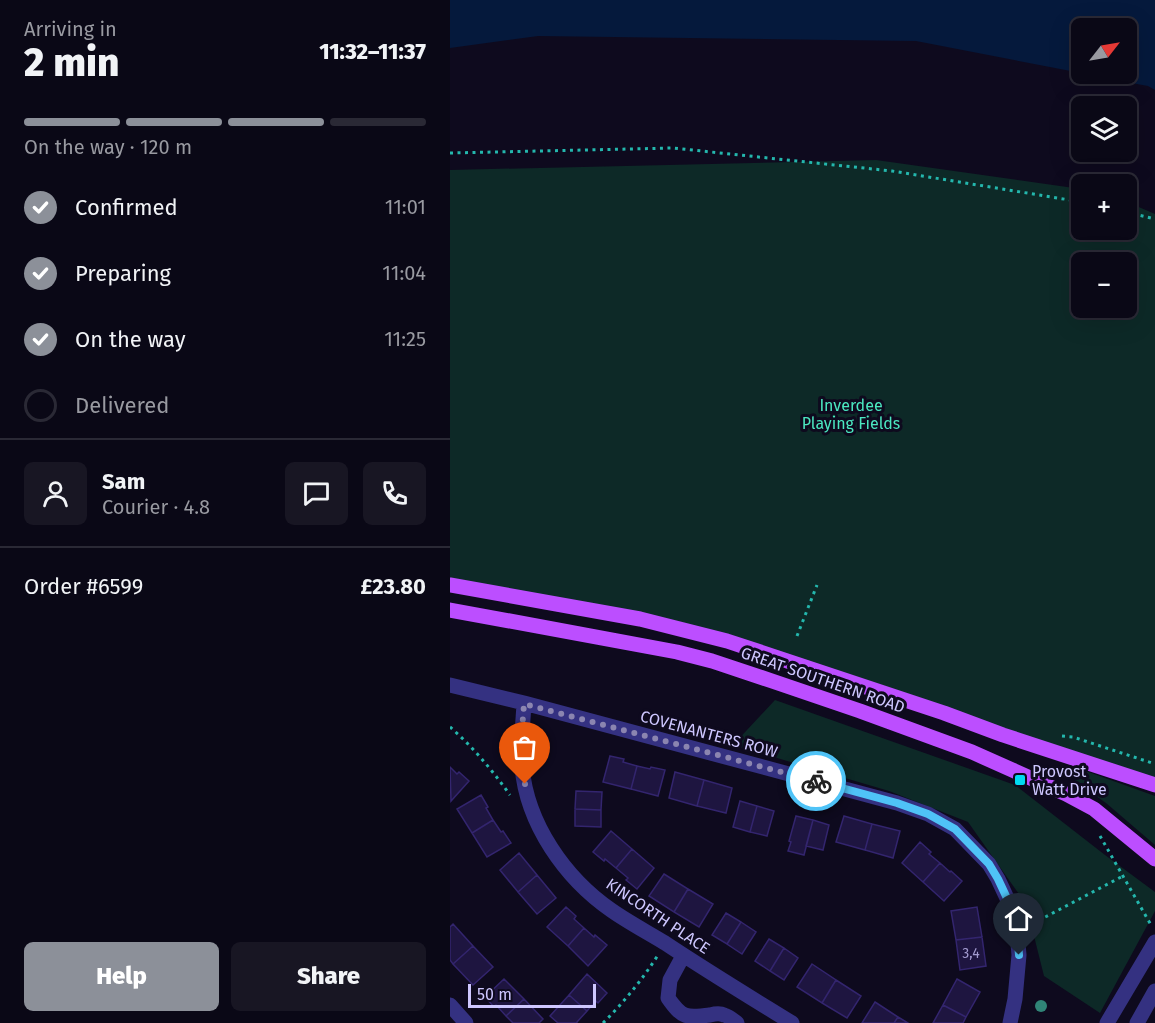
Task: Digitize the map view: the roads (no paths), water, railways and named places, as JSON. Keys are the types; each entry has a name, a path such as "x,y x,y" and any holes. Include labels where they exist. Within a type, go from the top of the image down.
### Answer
{"main road":[{"name":"GREAT SOUTHERN ROAD","path":"450,585 640,619 727,641 1155,785"},
{"name":"GREAT SOUTHERN ROAD","path":"450,610 677,652 712,661 860,711 972,752 1075,799 1105,816 1155,859"}],"street":[{"name":"COVENANTERS ROW","path":"450,685 897,803 928,814 955,829 989,864 1013,911 1019,955 1015,999 1010,1023"},
{"name":"KINCORTH PLACE","path":"524,704 522,769 529,798 544,835 569,873 610,909 792,1023"},
{"path":"1107,1023 1150,938"},
{"path":"683,956 670,980 668,998 675,1009 684,1015 695,1017 724,1014 737,1023"},
{"path":"1137,1023 1155,991"},
{"path":"450,1005 466,1023"}],"water":[{"path":"450,0 1155,0 1155,90 1137,84 1137,18 1071,18 1071,71 916,41 538,36 450,48"}],"place":[{"name":"Provost Watt Drive","path":"1020,780"}],"park label":[{"name":"Inverdee Playing Fields","path":"851,414"}]}
